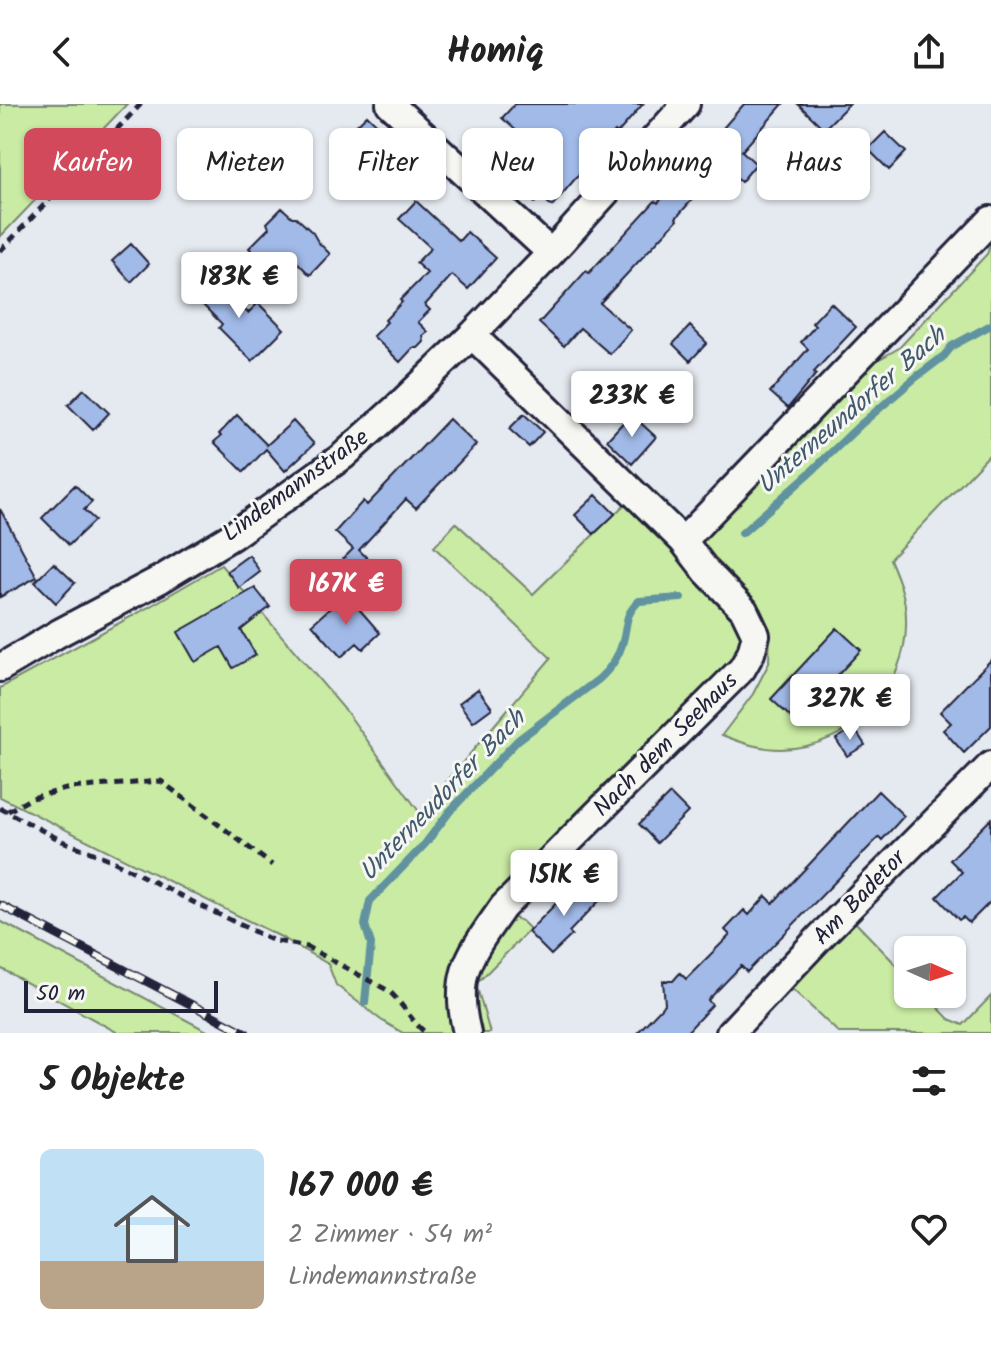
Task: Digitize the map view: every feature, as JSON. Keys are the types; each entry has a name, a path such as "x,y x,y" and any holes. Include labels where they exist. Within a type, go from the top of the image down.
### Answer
{"street":[{"path":"390,104 551,253"},
{"name":"Lindemannstraße","path":"0,668 232,536 343,456 472,335 686,104"},
{"path":"683,541 991,220"},
{"name":"Nach dem Seehaus","path":"467,1033 460,991 463,972 471,953 503,907 742,669 756,635 744,610 707,572 683,541 472,335"},
{"name":"Am Badetor","path":"730,1033 822,935 991,765"}],"path":[{"path":"0,251 141,104"},
{"path":"3,810 70,788 161,781 272,865"},
{"path":"3,810 272,940 307,947 389,991 426,1033"}],"green space":[{"path":"0,104 127,104 104,128 24,128 24,200 35,200 0,237"},
{"path":"991,243 991,453 890,559 899,580 906,618 898,668 886,690 852,726 807,746 766,748 722,735 753,694 769,663 770,630 760,608 746,602 700,550 700,539 825,406 876,361 899,348 987,254"},
{"path":"625,504 668,544 742,625 741,647 727,675 484,925 460,1033 403,1033 336,985 328,964 279,936 0,797 0,688 221,565 346,711 420,813 551,658 434,547 456,523 533,594"},
{"path":"512,917 530,929 476,984 490,1033 472,1033 468,981"},
{"path":"0,921 211,1033 118,1033 0,968"},
{"path":"855,922 894,962 894,1008 938,1008 949,1019 963,1025 991,996 991,1033 839,1033 791,988"}],"building":[{"path":"515,104 643,104 622,128 579,128 579,174 563,193 563,128 513,128 502,118"},
{"path":"744,104 783,104 762,128 757,128 757,134 742,151 756,164 741,182 741,128 723,128"},
{"path":"798,104 849,104 825,128"},
{"path":"367,115 380,128 354,128"},
{"path":"885,132 906,152 889,170 870,151 870,147"},
{"path":"661,200 692,200 600,303 631,330 610,354 580,328 564,346 539,323 655,201 658,203"},
{"path":"416,201 459,241 467,232 496,258 468,289 452,275 425,305 430,310 418,322 428,332 423,336 424,342 413,348 400,362 373,336 402,302 400,300 427,273 416,263 431,248 399,219"},
{"path":"282,208 313,233 330,254 310,275 298,263 282,280 249,248 269,228 267,223"},
{"path":"131,244 149,264 131,282 112,261"},
{"path":"203,276 237,310 241,306 248,313 258,303 284,329 252,361 219,328 222,324 189,291"},
{"path":"831,303 856,327 814,372 816,374 788,408 770,392 808,349 801,342 815,326 812,323"},
{"path":"690,326 707,343 690,361 673,344"},
{"path":"84,389 109,413 93,430 68,405"},
{"path":"524,414 543,432 529,447 509,429"},
{"path":"631,414 656,437 632,464 607,440"},
{"path":"237,415 267,445 293,421 314,444 285,471 266,449 244,472 214,442"},
{"path":"449,419 476,445 416,508 406,499 359,550 373,564 351,587 333,569 353,549 335,532 363,501 367,505"},
{"path":"75,485 92,502 84,510 95,520 69,545 42,518"},
{"path":"596,495 615,514 594,534 575,515"},
{"path":"0,509 37,577 0,597"},
{"path":"249,555 260,572 239,588 227,571"},
{"path":"54,563 75,583 56,603 35,582"},
{"path":"255,588 270,607 241,630 256,655 233,668 221,647 195,662 178,632"},
{"path":"346,594 380,633 363,649 357,643 341,657 312,624"},
{"path":"837,628 861,650 795,721 771,699"},
{"path":"991,660 991,726 964,753 943,730 951,723 940,712"},
{"path":"478,689 492,708 473,722 459,703"},
{"path":"854,728 865,745 847,756 836,739"},
{"path":"878,791 904,816 882,840 879,837 747,972 741,966 708,1000 712,1005 686,1033 637,1033 665,1004 663,981 673,981 680,973 686,979 730,935 725,930 744,910 749,915 766,896 773,903"},
{"path":"670,794 688,812 657,843 639,824"},
{"path":"991,819 991,901 969,923 963,917 959,920 937,897 962,872 950,860"},
{"path":"579,880 600,900 551,955 528,932"}],"waterway":[{"name":"Unterneundorfer Bach","path":"742,533 952,346 991,325"},
{"name":"Unterneudorfer Bach","path":"365,1002 371,944 365,925 370,901 518,740 607,671 619,652 629,615 639,601 681,598"}],"railway":[{"path":"0,905 246,1033"}]}
